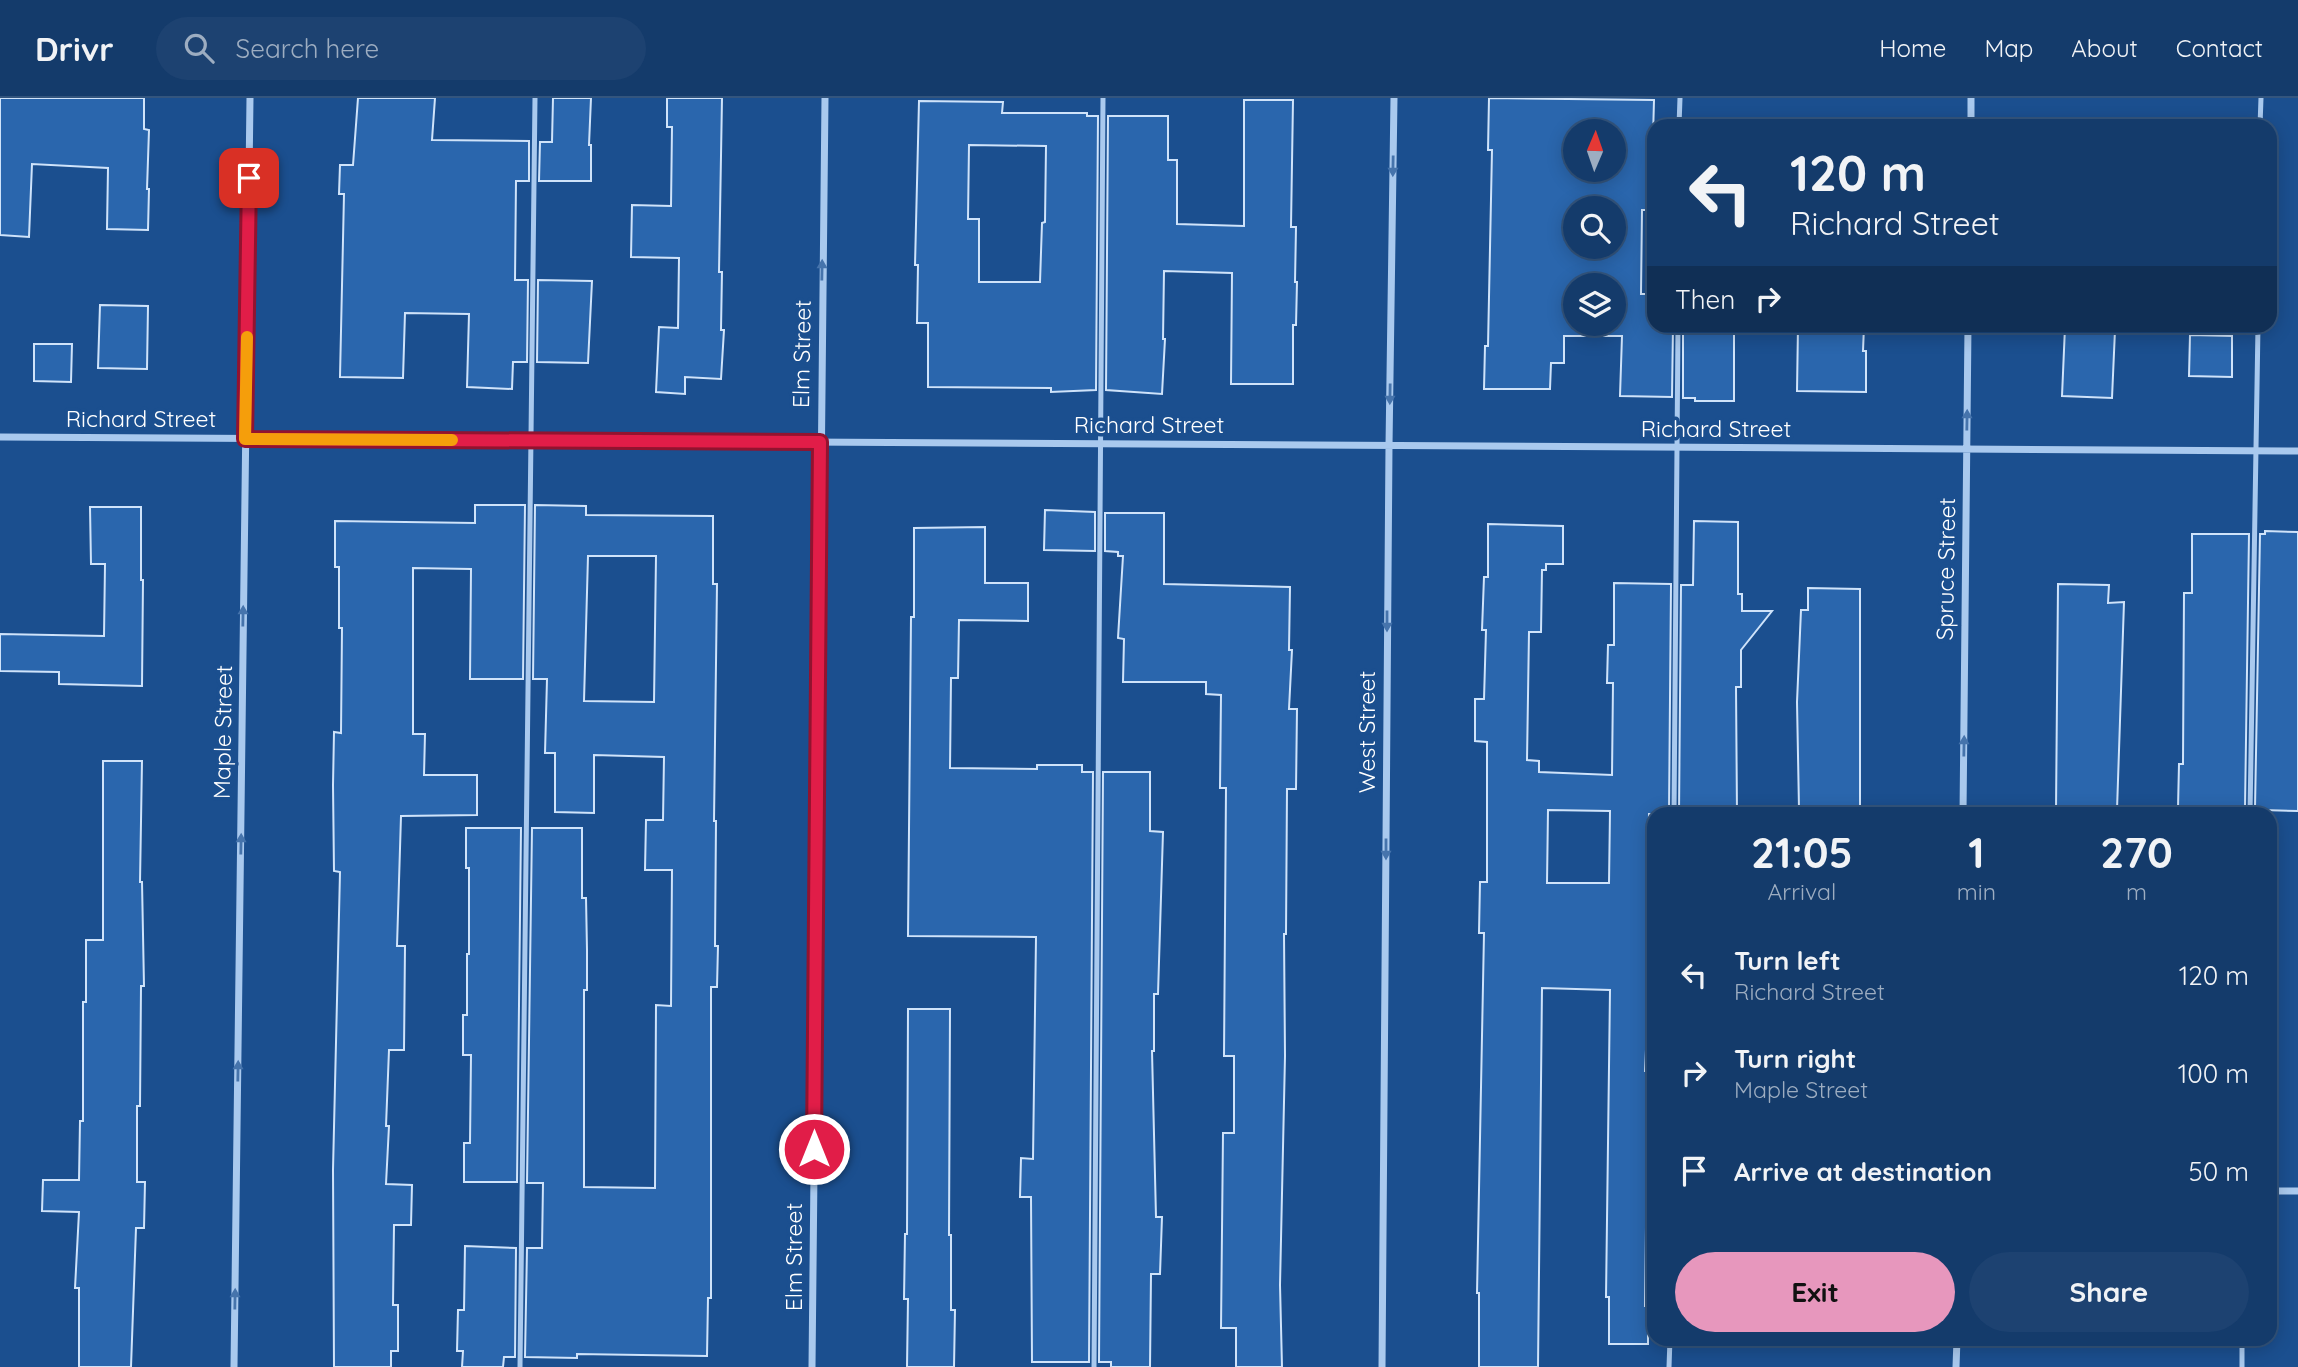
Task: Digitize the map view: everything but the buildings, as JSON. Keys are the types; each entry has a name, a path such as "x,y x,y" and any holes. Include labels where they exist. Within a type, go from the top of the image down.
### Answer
{"street":[{"name":"Maple Street","path":"234,1367 250,98"},
{"name":"Elm Street","path":"812,1367 825,98"},
{"name":"West Street","path":"1382,1367 1394,98"},
{"path":"1971,98 1971,119"},
{"name":"Spruce Street","path":"1963,807 1968,333"},
{"name":"Richard Street","path":"0,437 2298,451"},
{"path":"2277,1191 2298,1191"},
{"path":"1956,1367 1957,1346"}],"lane":[{"path":"520,1367 535,98"},
{"path":"1094,1367 1103,98"},
{"path":"1679,119 1680,98"},
{"path":"2260,119 2261,98"},
{"path":"1674,807 1678,333"},
{"path":"2250,807 2258,333"},
{"path":"1670,1346 1670,1367"},
{"path":"2242,1346 2242,1367"}],"slow traffic":[{"path":"247,337 245,439 452,440"}],"route":[{"path":"249,178 245,439 820,442 814,1149"}]}
